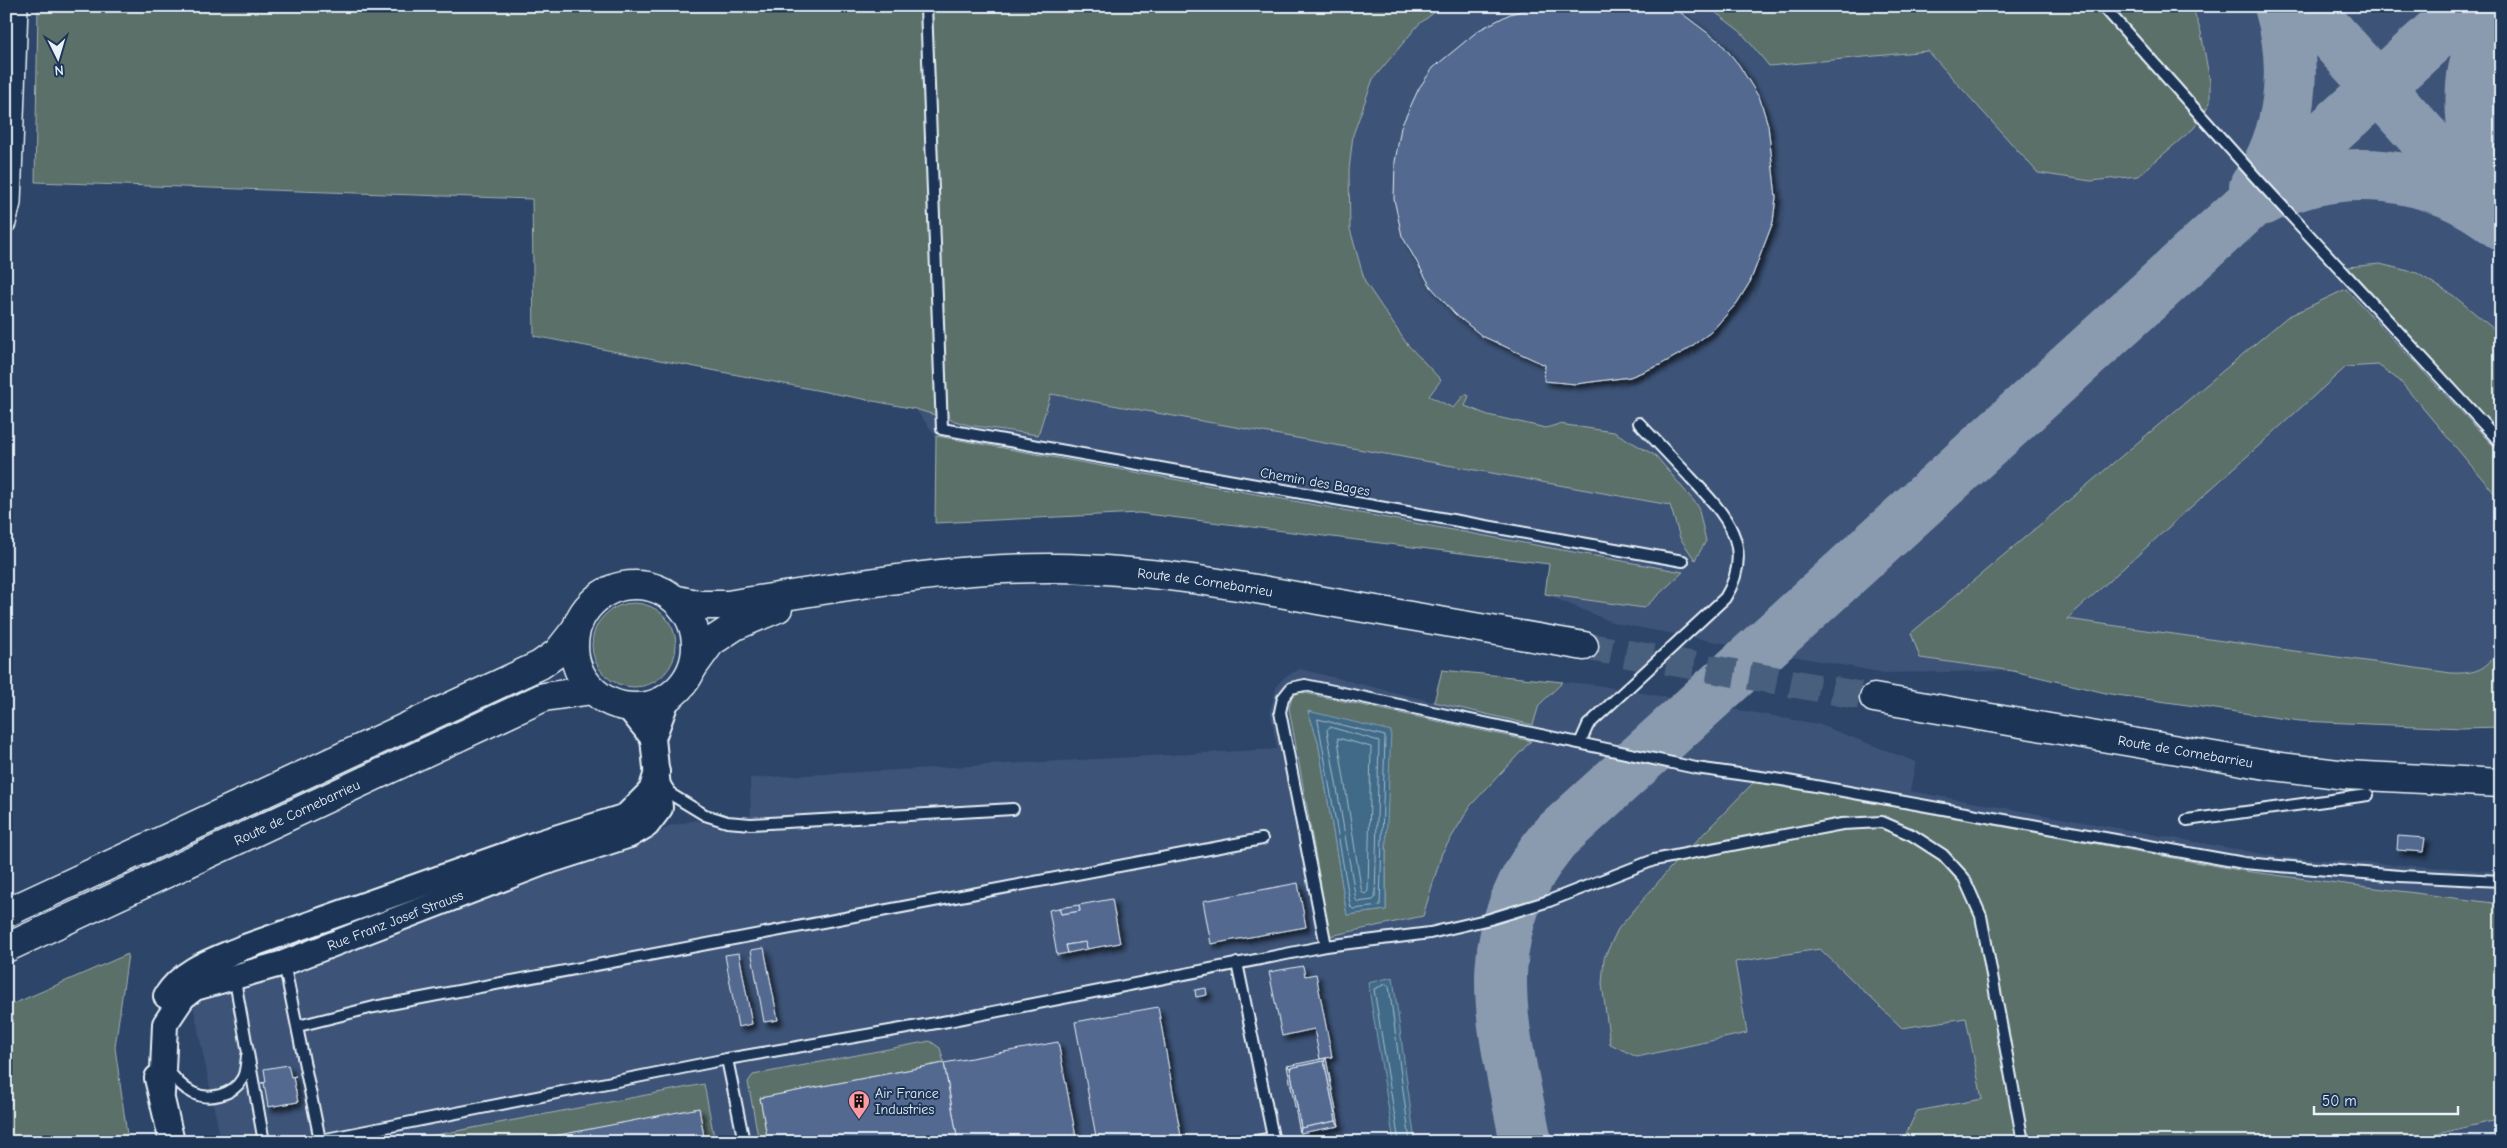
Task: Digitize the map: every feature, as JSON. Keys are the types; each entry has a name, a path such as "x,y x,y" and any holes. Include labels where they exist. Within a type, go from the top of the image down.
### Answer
{"main road":[{"name":"Route de Cornebarrieu","path":"677,600 700,605 728,605 900,577 976,571 1055,568 1117,570 1191,578 1584,646"},
{"path":"6,913 540,665 557,653 575,630 584,611 598,596 617,586 638,584 659,589 677,600 688,613 695,630 697,647 693,667 683,684 668,697 649,706 628,707 608,701 592,690 582,677 576,662 573,646 575,630"},
{"name":"Route de Cornebarrieu","path":"693,667 711,642 735,626 825,590"},
{"name":"Route de Cornebarrieu","path":"6,948 544,697 592,690"},
{"name":"Route de Cornebarrieu","path":"1874,698 2266,765 2346,775 2501,783"}],"street":[{"path":"6,223 10,203 18,6"},
{"name":"Rue Franz Josef Strauss","path":"162,1093 165,1024 183,997 195,988 284,962 534,867 630,835 647,825 660,808 658,772 653,738 668,697"},
{"path":"628,707 653,738"},
{"name":"Rue Franz Josef Strauss","path":"172,1142 162,1093 152,1062 153,1024 159,1008 168,993 183,976 194,969 242,948 511,852 626,816 651,791 658,772"}],"lane":[{"name":"Chemin des Bages","path":"926,6 942,430 1683,561"},
{"path":"2103,6 2226,145 2501,443"},
{"path":"1580,743 1588,725 1725,598 1735,581 1738,558 1733,534 1722,511 1639,422"},
{"path":"1326,946 1280,712 1283,698 1291,688 1305,685 1696,768 1782,780 2244,863 2400,876 2501,881"},
{"path":"658,772 672,795 705,815 727,822 751,824 1013,809"},
{"path":"2187,820 2368,795"},
{"path":"284,962 298,1026 315,1141 727,1059 948,1022 1326,946 1430,933 1490,919 1549,901 1654,860 1842,824 1882,822 1912,834 1943,855 1964,878 1981,916 2023,1142"},
{"path":"298,1026 374,1007 1262,839"},
{"path":"242,948 234,976 264,1142"},
{"path":"1237,963 1274,1140 1250,1142"},
{"path":"164,1053 168,1069 178,1081 194,1094 215,1097 232,1090 242,1079 248,1050"},
{"path":"727,1059 744,1142"}],"shaded area":[{"path":"914,6 2501,6 2501,701 2013,671 1884,673 1614,623 1545,594 1549,564 1139,513 935,523 936,436 915,409"},
{"path":"1300,669 1434,702 1442,670 1597,685 1818,724 1916,762 1910,791 2280,857 2494,871 2497,839 2501,838 2501,1142 221,1142 193,1005 306,960 371,943 374,938 544,869 637,846 669,826 696,820 723,829 751,827 750,778 1277,749 1270,710 1277,685 1285,677"}],"green space":[{"path":"38,6 1443,6 1419,24 1373,79 1353,135 1349,170 1350,229 1365,282 1407,344 1441,380 1429,396 1453,408 1465,394 1469,396 1465,406 1488,415 1546,428 1559,424 1614,432 1656,456 1698,506 1706,541 1695,560 1680,538 1670,505 1051,394 1038,435 968,425 915,409 534,336 532,199 35,182"},
{"path":"1707,6 2192,6 2201,32 2210,82 2210,103 2194,128 2138,176 2091,181 2038,173 1928,51 1769,66 1741,32"},
{"path":"2380,264 2417,273 2454,296 2501,335 2501,434 2348,267"},
{"path":"2346,289 2501,454 2501,504 2495,494 2400,381 2378,365 2346,367 2067,619 2451,673 2480,669 2491,661 2501,648 2501,727 2462,728 2300,721 2110,694 2013,671 1920,658 1911,633 2287,317"},
{"path":"936,436 1683,572 1644,608 1545,594 1549,564 1139,513 935,523"},
{"path":"634,603 650,606 669,622 673,629 676,645 673,661 657,680 650,684 634,687 618,684 599,668 595,661 592,645 595,629 611,610 618,606"},
{"path":"1442,670 1563,682 1539,705 1533,725 1434,702"},
{"path":"1300,692 1531,741 1471,805 1442,853 1423,916 1330,936 1289,708 1292,697","holes":["1308,711 1386,845 1386,910 1347,915 1318,741"]},
{"path":"1755,781 2244,871 2501,904 2501,1119 2404,1142 1902,1142 1917,1111 1982,1099 1966,1018 1902,1028 1820,949 1735,962 1747,1033 1637,1057 1610,1044 1602,984 1604,958 1618,929 1670,868"},
{"path":"128,954 115,1047 128,1142 6,1142 6,1007"},
{"path":"930,1041 940,1048 944,1063 760,1098 768,1142 759,1142 748,1082 753,1075"},
{"path":"704,1084 715,1142 705,1142 699,1109 523,1142 399,1142"}],"water":[{"path":"1308,711 1391,731 1386,845 1386,910 1347,915 1318,741"},
{"path":"1393,977 1415,1142 1394,1142 1368,983"}],"building":[{"path":"1539,6 1672,6 1721,43 1739,65 1760,99 1768,125 1776,197 1773,222 1750,282 1737,303 1711,332 1685,351 1660,365 1630,377 1576,384 1544,381 1545,365 1482,336 1455,314 1431,287 1402,236 1394,199 1395,162 1401,127 1419,88 1433,68 1479,30 1510,14"},
{"path":"2398,836 2425,838 2423,852 2397,850"},
{"path":"1298,883 1306,927 1211,944 1203,901"},
{"path":"1112,899 1120,943 1087,949 1086,942 1066,945 1068,953 1057,955 1049,910 1059,908 1061,914 1080,911 1079,905"},
{"path":"1079,905 1080,911 1061,914 1059,908"},
{"path":"1086,942 1087,949 1068,953 1066,945"},
{"path":"764,948 778,1020 764,1022 751,950"},
{"path":"739,953 752,1024 738,1027 725,955"},
{"path":"1303,966 1305,976 1316,974 1332,1057 1320,1059 1314,1029 1282,1036 1269,972"},
{"path":"1206,988 1207,995 1196,997 1195,990"},
{"path":"1158,1007 1182,1142 1097,1142 1075,1022"},
{"path":"1058,1042 1077,1142 958,1142 944,1063"},
{"path":"1326,1058 1339,1126 1336,1121 1324,1061"},
{"path":"1326,1058 1324,1061 1290,1068 1287,1066"},
{"path":"1324,1061 1336,1121 1301,1128 1290,1068"},
{"name":"Air France Industries","path":"944,1063 958,1142 768,1142 760,1098"},
{"path":"288,1065 291,1077 296,1076 293,1077 298,1102 268,1107 264,1083 261,1083 266,1082 264,1069"},
{"path":"1287,1066 1290,1068 1301,1128 1300,1133"},
{"path":"699,1108 705,1142 523,1142"},
{"path":"1336,1121 1339,1126 1300,1133 1301,1128"}],"taxiway":[{"path":"2255,187 2277,145 2284,123 2288,100 2289,52 2280,6"},
{"path":"2305,6 2482,202"},
{"path":"1526,1142 1504,1022 1501,985 1503,948 1512,912 1528,875 1554,838 2467,6"},
{"path":"2495,6 2475,67 2472,107 2475,144 2483,179 2496,207"},
{"path":"2264,199 2293,186 2323,178 2355,175 2386,176 2417,182 2447,192 2475,206 2501,224"}],"tunnel":[{"path":"1584,646 1874,698"}],"place":[{"name":"Air France Industries","path":"859,1120"}]}
